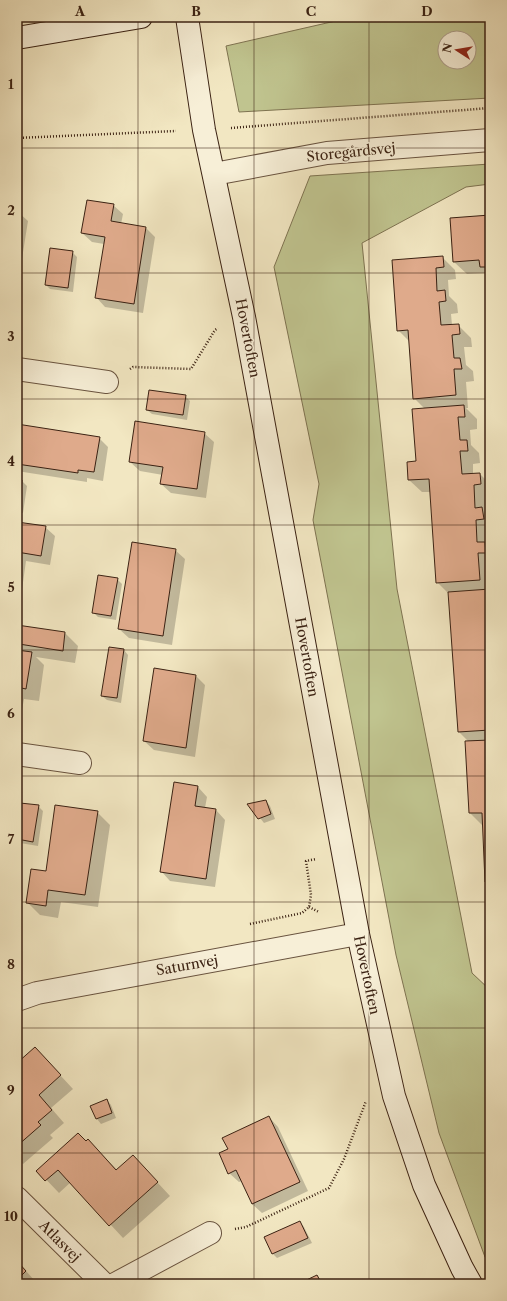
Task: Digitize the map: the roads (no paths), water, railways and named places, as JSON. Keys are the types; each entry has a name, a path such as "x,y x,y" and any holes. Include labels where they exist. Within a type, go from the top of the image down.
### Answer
{"street":[{"path":"17,38 141,17"},
{"name":"Hovertoften","path":"187,17 204,130 244,317 358,934 394,1096 424,1185 462,1268 471,1284"},
{"name":"Storegårdsvej","path":"214,174 327,153 490,140"},
{"path":"17,369 107,382"},
{"path":"17,754 80,763"},
{"name":"Saturnvej","path":"17,1000 37,993 358,934"},
{"name":"Atlasvej","path":"17,1198 104,1284"},
{"path":"115,1284 210,1233"}]}
